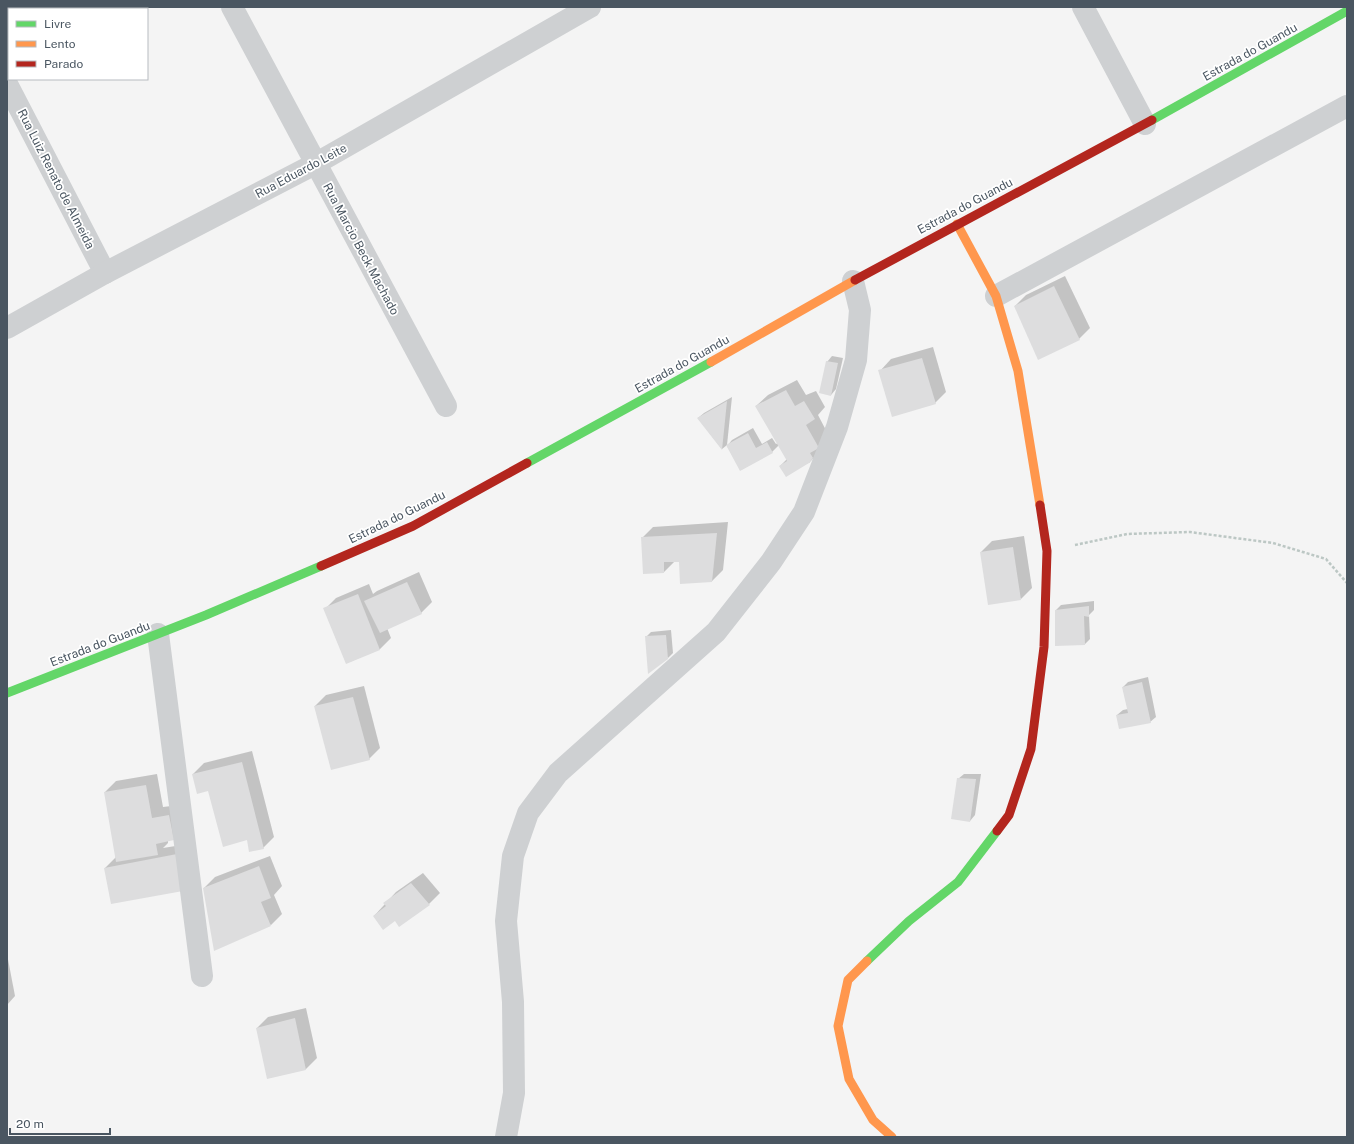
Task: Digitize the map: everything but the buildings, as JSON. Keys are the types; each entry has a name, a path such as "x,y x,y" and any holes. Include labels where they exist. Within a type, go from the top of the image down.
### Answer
{"street":[{"name":"Rua Marcio Beck Machado","path":"232,7 446,406"},
{"path":"1083,7 1145,124"},
{"name":"Rua Eduardo Leite","path":"7,328 105,273 316,164 581,10"},
{"name":"Estrada do Guandu","path":"7,693 158,634 413,526 683,378 852,281 1145,124 1347,11"},
{"name":"Rua Luiz Renato de Almeida","path":"7,84 105,273"},
{"path":"996,296 1347,106"},
{"path":"892,1137 873,1120 849,1079 838,1026 848,980 909,921 958,882 1009,815 1031,749 1044,647 1047,551 1018,371 996,296 957,224"},
{"path":"506,1137 514,1093 513,1002 506,921 513,856 528,813 558,773 716,632 771,562 804,512 837,427 856,360 860,310 852,281"},
{"path":"158,634 202,976"}],"path":[{"path":"1047,551 1127,534 1190,532 1273,543 1326,559 1347,583"}],"traffic: fast":[{"path":"1152,120 1347,11"},
{"path":"527,463 711,362"},
{"path":"7,693 206,615 321,566"},
{"path":"867,961 909,921 958,882 997,831"}],"traffic: slow":[{"path":"957,224 996,296 1018,371 1040,505"},
{"path":"711,362 855,280"},
{"path":"867,961 848,980 838,1026 849,1079 873,1120 892,1137"}],"traffic: jam":[{"path":"855,280 1152,120"},
{"path":"321,566 413,526 527,463"},
{"path":"997,831 1009,815 1031,749 1044,647 1047,551 1040,505"}]}
